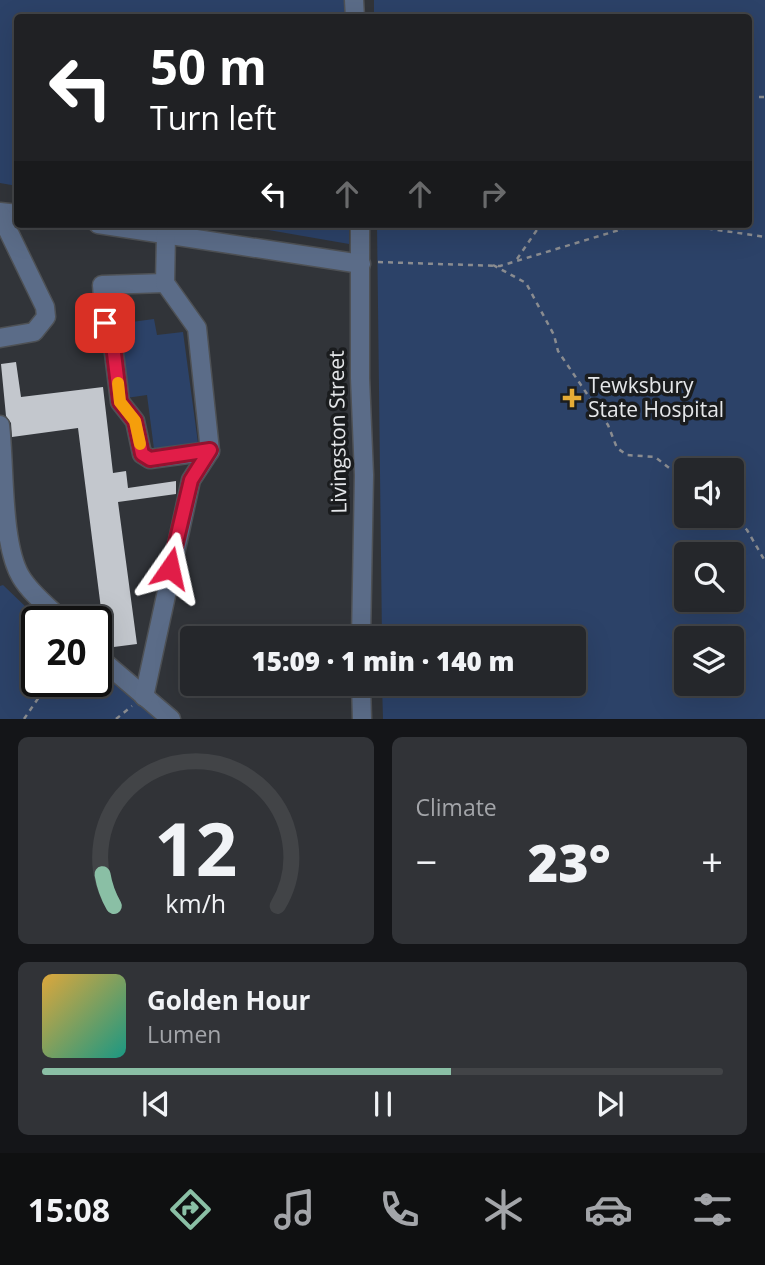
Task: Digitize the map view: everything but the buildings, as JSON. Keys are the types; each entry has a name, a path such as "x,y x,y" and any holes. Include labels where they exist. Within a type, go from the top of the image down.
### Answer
{"street":[{"path":"0,213 45,307 46,317 34,332 0,338"},
{"path":"123,228 361,264"},
{"name":"Livingston Street","path":"360,228 360,379 365,475 360,626"},
{"path":"144,697 180,520 191,480 210,450 197,328 165,283 166,235"},
{"path":"165,283 102,285 105,323 112,337 120,402 135,421 142,454 150,459 210,450"},
{"path":"0,425 4,531 22,579 48,606"},
{"path":"112,669 171,719"},
{"path":"361,696 362,719"}],"path":[{"path":"516,261 538,228"},
{"path":"361,264 390,260 493,265 516,261 626,228"},
{"path":"705,228 765,237"},
{"path":"493,265 526,283 554,335 558,351 608,425 617,448 626,455 655,457 674,472"},
{"path":"744,527 765,561"},
{"path":"112,689 126,682"},
{"path":"24,719 40,697"},
{"path":"116,719 144,697"}],"shaded area":[{"path":"0,0 346,0 346,14 14,14 14,185 0,183"},
{"name":"Tewksbury State Hospital","path":"374,0 765,0 765,719 383,719 382,696 586,696 586,626 382,626 377,228 752,228 752,14 374,14"},
{"path":"256,228 349,228 349,244"},
{"path":"154,319 157,335 183,332 198,443 154,449 147,395 126,398 116,324"},
{"path":"3,585 25,606 21,606 21,697 112,697 112,674 159,719 0,719 0,586"}],"slow traffic":[{"path":"118,383 120,402 135,421 140,444"}],"place":[{"name":"Tewksbury State Hospital","path":"572,398"}],"route":[{"path":"105,323 112,337 120,402 135,421 142,454 150,459 210,450 191,480 170,568"}]}
